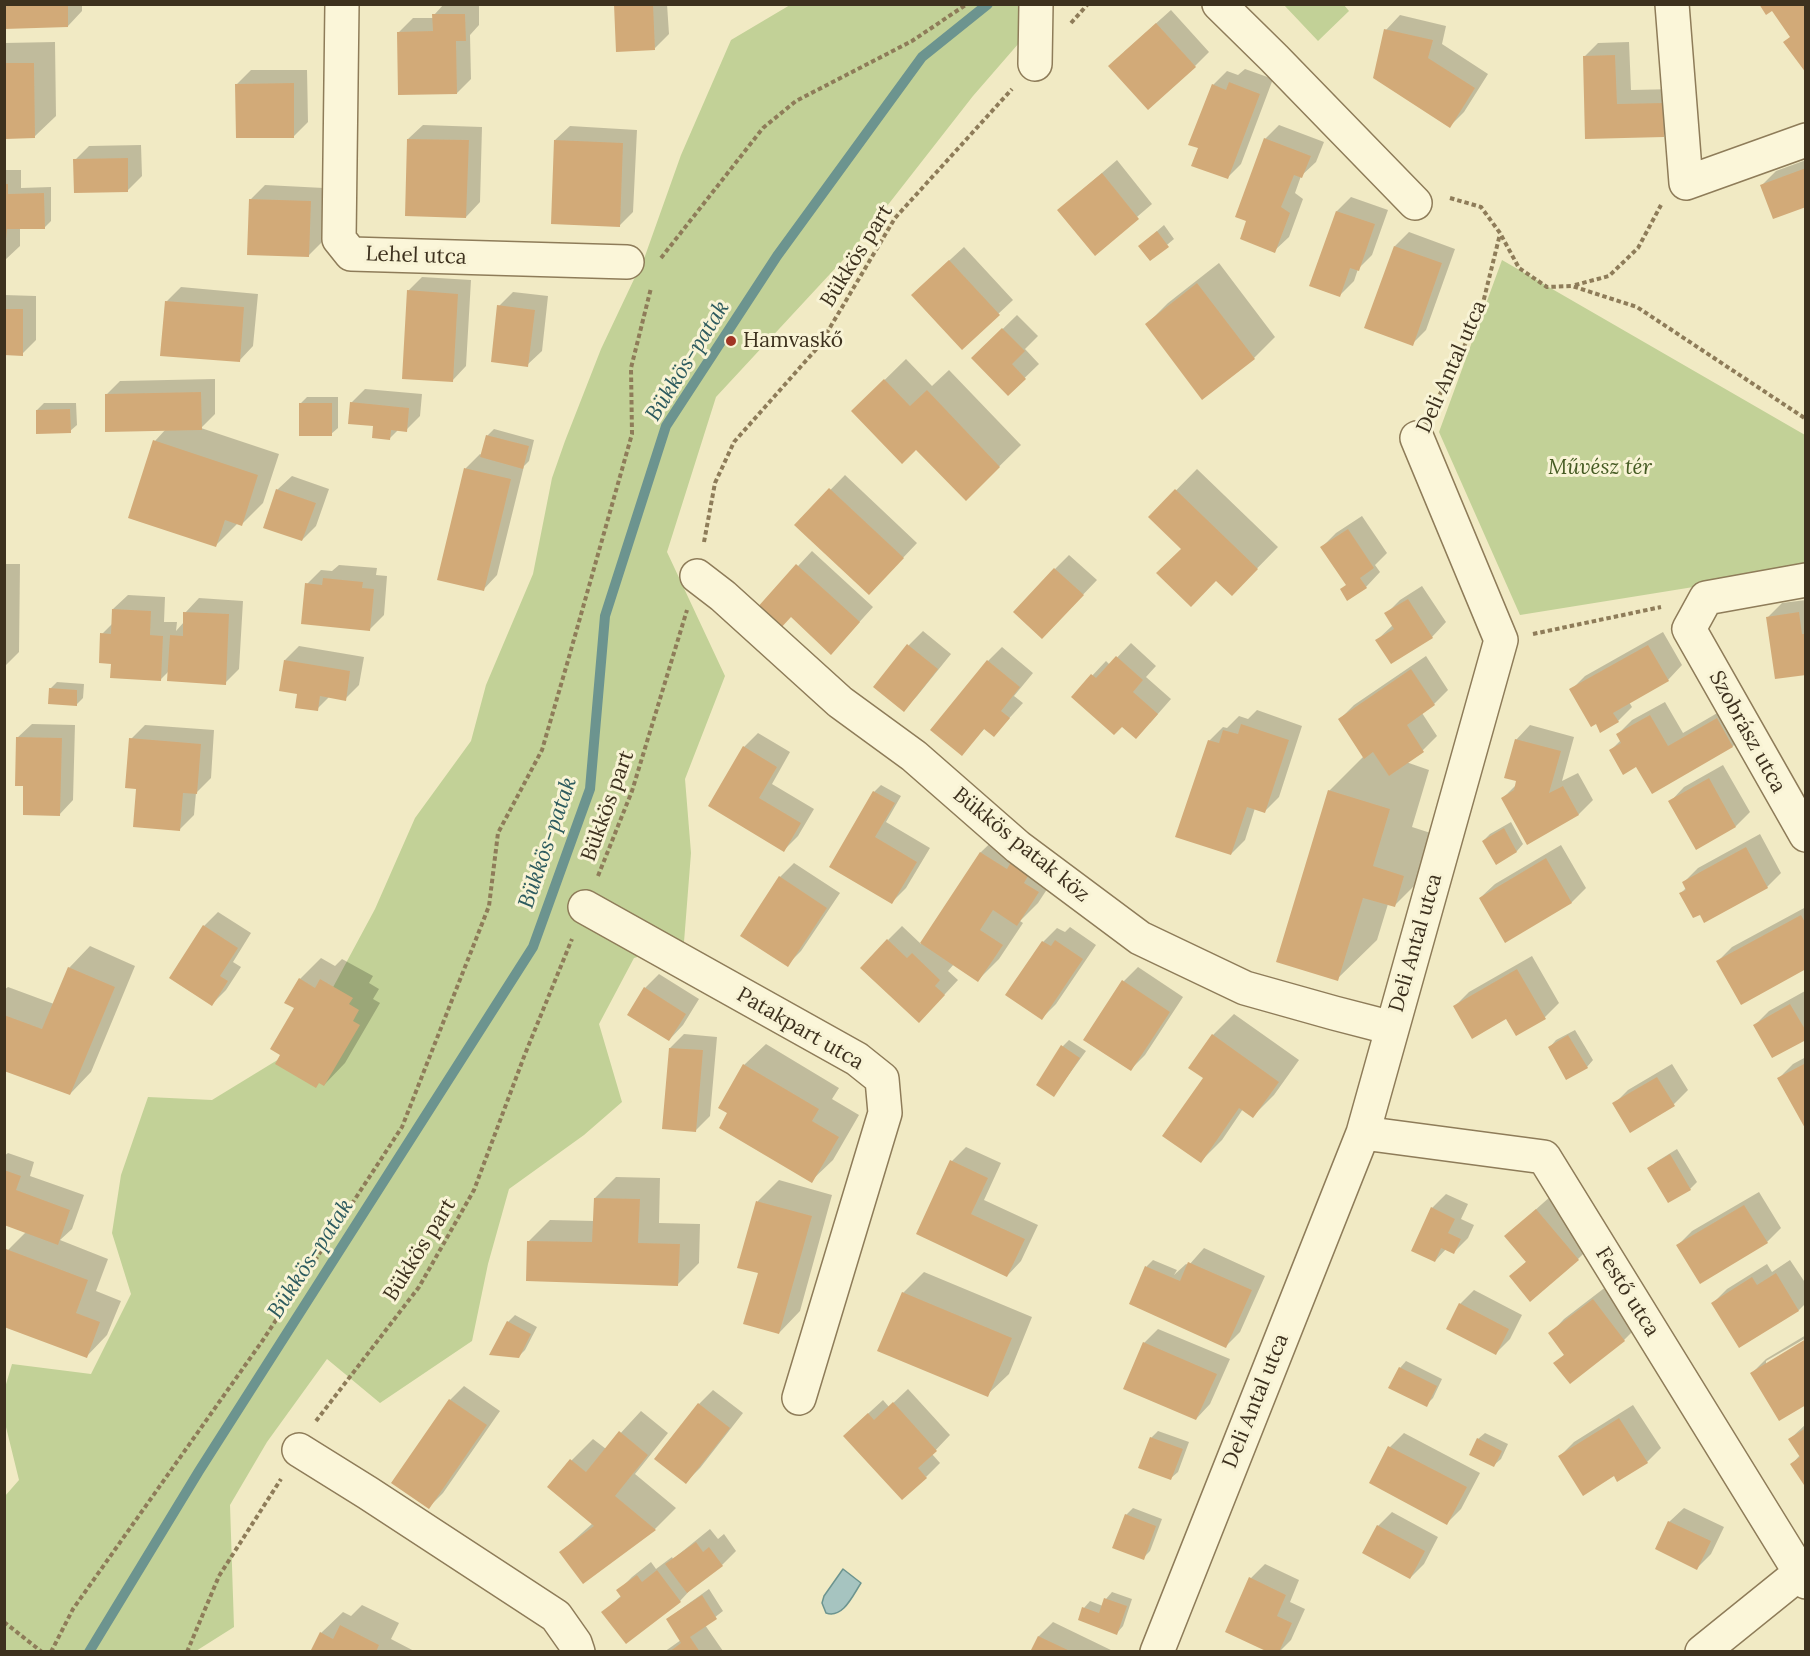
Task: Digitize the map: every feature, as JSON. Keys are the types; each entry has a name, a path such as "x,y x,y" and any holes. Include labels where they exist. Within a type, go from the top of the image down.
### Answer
{"street":[{"name":"Lehel utca","path":"342,4 339,239 351,254 642,262"},
{"path":"1035,64 1036,4"},
{"path":"1219,4 1415,203"},
{"path":"1672,4 1686,183 1806,140"},
{"name":"Deli Antal utca","path":"1157,1652 1363,1133 1501,640 1417,438"},
{"name":"Bükkös patak köz","path":"697,576 723,596 840,702 914,756 1018,848 1140,938 1245,988 1392,1028"},
{"path":"1706,598 1806,580"},
{"name":"Szobrász utca","path":"1706,598 1689,629 1806,835"},
{"name":"Patakpart utca","path":"585,907 856,1059 882,1079 885,1113 799,1398"},
{"name":"Festő utca","path":"1363,1133 1544,1157 1804,1574"},
{"path":"299,1450 397,1511 556,1616 575,1643 578,1652"},
{"path":"1702,1652 1804,1574"}],"path":[{"path":"642,262 763,128 796,101 912,41 967,4"},
{"name":"Bükkös part","path":"187,1652 219,1576 312,1426 419,1287 474,1190 525,1054 632,791 697,576 715,483 734,442 819,346 895,218 1088,4"},
{"path":"1415,203 1448,197 1481,207 1500,233 1519,268 1547,287 1572,286 1609,276 1638,248 1658,208 1686,183"},
{"name":"Deli Antal utca","path":"1417,438 1480,315 1500,233"},
{"path":"51,1652 73,1609 263,1340 402,1127 489,906 498,833 542,750 632,434 631,368 652,284"},
{"path":"1572,286 1637,307 1806,419"},
{"path":"1501,640 1706,598"},
{"path":"4,1622 42,1652"}],"green space":[{"path":"790,5 1052,5 973,96 855,247 716,397 667,552 725,676 685,779 691,853 684,942 634,958 599,1024 622,1102 584,1135 509,1189 488,1264 472,1341 380,1403 327,1359 267,1442 230,1505 234,1627 196,1651 5,1651 5,1496 19,1480 5,1423 4,1391 12,1364 91,1374 131,1294 112,1233 121,1175 148,1097 212,1100 302,1045 375,909 415,818 471,741 486,685 533,574 552,478 565,441 601,349 645,256 681,155 731,40"},
{"path":"1284,5 1344,5 1349,11 1318,41"},
{"name":"Művész tér","path":"1502,260 1805,435 1805,569 1520,615 1439,432"}],"water":[{"path":"843,1569 861,1583 838,1613 826,1613 822,1603 824,1596"}],"building":[{"path":"4,4 68,4 68,27 4,29"},
{"path":"614,4 653,4 655,50 616,52"},
{"path":"1759,4 1806,4 1806,73 1783,42 1790,37 1772,11 1766,15"},
{"path":"432,14 465,14 466,41 456,41 457,94 398,95 397,32 433,31"},
{"path":"1156,23 1196,67 1148,110 1108,66"},
{"path":"1384,29 1433,40 1428,58 1475,88 1450,128 1373,78"},
{"path":"1615,55 1617,104 1663,103 1664,137 1585,139 1583,56"},
{"path":"5,63 34,63 35,138 5,139"},
{"path":"1229,82 1260,94 1228,179 1191,166 1198,148 1188,145 1212,84 1226,90"},
{"path":"294,83 294,138 236,138 235,84"},
{"path":"1264,138 1311,156 1302,178 1294,175 1281,207 1290,213 1275,253 1240,239 1246,221 1235,217"},
{"path":"407,139 469,140 466,218 405,216"},
{"path":"554,140 623,143 620,227 551,224"},
{"path":"128,158 128,192 74,193 73,159"},
{"path":"1806,168 1806,207 1773,219 1760,185"},
{"path":"1102,173 1139,219 1095,256 1057,210"},
{"path":"4,184 8,184 8,194 44,193 45,229 7,229 6,239 4,239"},
{"path":"249,199 311,201 309,257 247,255"},
{"path":"1336,211 1375,224 1359,271 1350,268 1340,297 1309,286"},
{"path":"1157,231 1169,247 1150,261 1138,246"},
{"path":"1394,246 1442,263 1413,346 1364,328"},
{"path":"949,260 1000,315 962,350 911,295"},
{"path":"1197,283 1255,359 1202,400 1145,324"},
{"path":"407,290 458,294 453,382 402,379"},
{"path":"165,301 244,307 240,362 160,356"},
{"path":"497,305 535,310 528,367 491,362"},
{"path":"4,309 23,309 23,356 4,355"},
{"path":"1002,328 1025,351 1012,364 1026,379 1008,396 971,358"},
{"path":"884,379 910,406 927,390 1000,467 966,501 916,450 902,464 851,411"},
{"path":"201,392 202,430 105,432 105,394"},
{"path":"350,402 409,408 407,432 391,430 390,440 372,438 373,426 348,424"},
{"path":"299,403 332,403 332,436 299,436"},
{"path":"70,409 71,433 36,434 36,410"},
{"path":"486,435 529,446 523,469 480,457"},
{"path":"153,440 258,475 242,526 225,520 216,547 128,518"},
{"path":"464,468 511,479 484,591 437,580"},
{"path":"829,488 904,558 869,595 794,525"},
{"path":"276,489 316,503 302,541 263,528"},
{"path":"1175,489 1258,569 1232,596 1216,581 1191,607 1156,573 1181,549 1148,517"},
{"path":"1348,529 1374,568 1360,578 1367,588 1347,601 1340,589 1346,585 1320,547"},
{"path":"796,564 860,622 831,655 791,617 779,630 756,609"},
{"path":"1054,568 1084,595 1042,639 1013,612"},
{"path":"323,578 363,582 362,588 374,589 370,631 301,624 305,583 322,585"},
{"path":"1408,599 1433,638 1391,664 1375,640 1394,629 1384,613"},
{"path":"112,609 151,611 150,635 163,636 161,681 110,678 111,664 99,663 100,633 111,634"},
{"path":"183,612 229,614 226,685 167,681 170,635 183,636"},
{"path":"1799,612 1802,634 1806,634 1806,675 1775,679 1766,617"},
{"path":"907,644 938,669 904,712 873,687"},
{"path":"1648,645 1669,681 1613,713 1619,722 1600,733 1596,724 1591,727 1569,689"},
{"path":"1116,656 1143,680 1133,692 1158,714 1136,739 1122,727 1114,735 1071,697 1091,674 1096,678"},
{"path":"284,660 350,671 346,701 320,696 318,711 295,708 297,694 279,691"},
{"path":"987,660 1020,687 1001,711 1010,718 994,737 984,729 962,756 930,730"},
{"path":"1411,669 1435,705 1407,725 1424,752 1389,776 1373,752 1364,759 1338,719"},
{"path":"49,688 77,690 77,706 48,704"},
{"path":"1650,715 1668,746 1717,718 1733,747 1652,794 1636,767 1623,775 1609,750 1621,743 1616,734"},
{"path":"1241,724 1289,740 1265,813 1247,807 1231,855 1175,837 1208,740 1219,743 1223,730 1238,734"},
{"path":"16,737 62,738 60,816 23,815 23,786 15,786"},
{"path":"129,738 201,744 197,794 183,793 180,831 133,827 136,789 125,788"},
{"path":"1515,739 1561,751 1549,793 1563,786 1579,815 1527,845 1501,798 1514,790 1516,781 1504,778"},
{"path":"743,746 777,767 759,798 801,823 784,852 708,806"},
{"path":"1709,778 1736,827 1696,850 1668,801"},
{"path":"1328,790 1390,809 1373,866 1404,876 1395,907 1363,898 1338,981 1276,962"},
{"path":"873,791 895,803 875,837 917,862 892,904 829,867"},
{"path":"1504,828 1517,852 1496,865 1482,841"},
{"path":"1746,847 1768,888 1704,923 1700,915 1693,918 1679,893 1686,890 1682,882"},
{"path":"980,852 1007,869 1011,862 1029,874 1024,883 1039,892 1017,926 993,910 980,930 1003,945 978,982 920,943"},
{"path":"1546,858 1572,903 1505,943 1479,898"},
{"path":"779,876 827,908 788,967 740,936"},
{"path":"1801,915 1806,924 1806,969 1741,1005 1716,961"},
{"path":"203,925 238,948 220,976 228,981 212,1006 169,978"},
{"path":"887,939 907,958 912,953 940,980 935,986 945,995 919,1023 860,968"},
{"path":"1055,940 1083,959 1042,1020 1005,995 1042,941 1051,946"},
{"path":"68,967 115,987 70,1095 4,1071 4,1015 42,1029"},
{"path":"1517,969 1546,1019 1516,1036 1506,1019 1472,1039 1453,1006"},
{"path":"299,978 315,988 320,979 353,998 349,1004 359,1010 353,1021 360,1025 324,1086 319,1083 316,1088 275,1064 280,1055 270,1049 294,1008 284,1003"},
{"path":"1122,980 1170,1012 1131,1071 1083,1040"},
{"path":"644,987 686,1014 669,1041 627,1015"},
{"path":"1790,1004 1806,1031 1806,1040 1772,1058 1753,1025"},
{"path":"1212,1034 1279,1082 1253,1118 1239,1108 1201,1163 1162,1136 1203,1078 1188,1068"},
{"path":"1568,1035 1588,1068 1566,1080 1548,1047"},
{"path":"1061,1045 1080,1058 1054,1097 1036,1085"},
{"path":"669,1048 703,1050 696,1132 662,1129"},
{"path":"1806,1063 1806,1130 1777,1078"},
{"path":"743,1064 819,1109 812,1121 839,1137 812,1183 719,1128 727,1113 718,1108"},
{"path":"1657,1077 1675,1106 1630,1133 1612,1103"},
{"path":"1670,1154 1691,1190 1668,1203 1647,1168"},
{"path":"950,1160 988,1178 971,1214 1025,1239 1007,1277 916,1234"},
{"path":"4,1170 21,1176 16,1190 70,1210 58,1245 4,1225"},
{"path":"594,1198 640,1199 638,1243 680,1244 678,1286 526,1281 527,1241 592,1242"},
{"path":"756,1201 812,1216 779,1334 743,1324 758,1273 737,1268"},
{"path":"1744,1205 1768,1243 1700,1284 1676,1245"},
{"path":"1431,1207 1455,1219 1448,1233 1461,1239 1454,1254 1441,1248 1435,1262 1411,1251"},
{"path":"1536,1209 1579,1260 1530,1302 1509,1276 1526,1262 1504,1236"},
{"path":"6,1249 88,1280 76,1313 100,1322 87,1358 4,1327 4,1254"},
{"path":"1188,1262 1252,1290 1226,1348 1129,1304 1145,1266 1180,1281"},
{"path":"1776,1273 1799,1311 1739,1348 1711,1303 1752,1277 1757,1285"},
{"path":"902,1292 1012,1338 988,1397 877,1351"},
{"path":"1593,1299 1625,1341 1570,1384 1553,1363 1564,1355 1548,1333"},
{"path":"1459,1303 1509,1329 1496,1355 1446,1329"},
{"path":"507,1321 531,1334 519,1358 489,1355"},
{"path":"1806,1339 1806,1405 1779,1421 1750,1373"},
{"path":"1143,1342 1217,1374 1196,1420 1123,1389"},
{"path":"1399,1367 1437,1386 1427,1407 1388,1388"},
{"path":"449,1399 487,1425 429,1509 391,1483"},
{"path":"893,1402 937,1451 918,1468 927,1478 902,1500 843,1436 868,1413 874,1420"},
{"path":"698,1403 730,1428 686,1484 654,1459"},
{"path":"1619,1418 1648,1463 1617,1482 1614,1476 1583,1496 1558,1456"},
{"path":"1806,1428 1806,1488 1790,1464 1800,1457 1788,1439"},
{"path":"619,1431 648,1455 615,1496 656,1530 583,1584 559,1552 594,1526 547,1487 570,1459 586,1472"},
{"path":"1150,1437 1183,1449 1171,1480 1138,1468"},
{"path":"1477,1438 1502,1451 1494,1467 1469,1455"},
{"path":"1388,1446 1467,1487 1447,1525 1369,1483"},
{"path":"1125,1514 1156,1526 1144,1560 1112,1548"},
{"path":"1668,1521 1711,1541 1697,1570 1655,1549"},
{"path":"1377,1525 1425,1551 1410,1579 1362,1553"},
{"path":"696,1542 703,1552 709,1547 723,1566 687,1593 665,1564"},
{"path":"657,1570 681,1602 626,1644 601,1612 621,1597 616,1590 637,1575 642,1582"},
{"path":"1249,1577 1286,1595 1277,1616 1292,1623 1279,1652 1268,1652 1225,1632"},
{"path":"702,1595 717,1619 690,1637 700,1652 669,1652 681,1643 666,1619"},
{"path":"1104,1598 1127,1606 1117,1635 1078,1620 1082,1607 1099,1613"},
{"path":"340,1625 379,1645 376,1652 310,1652 320,1632 333,1639"},
{"path":"1038,1636 1072,1652 1030,1652"}],"waterway":[{"name":"Bükkös-patak","path":"89,1652 199,1471 533,947 590,789 605,616 666,426 777,256 922,57 988,4"}],"place":[{"name":"Hamvaskő","path":"731,341"}]}
